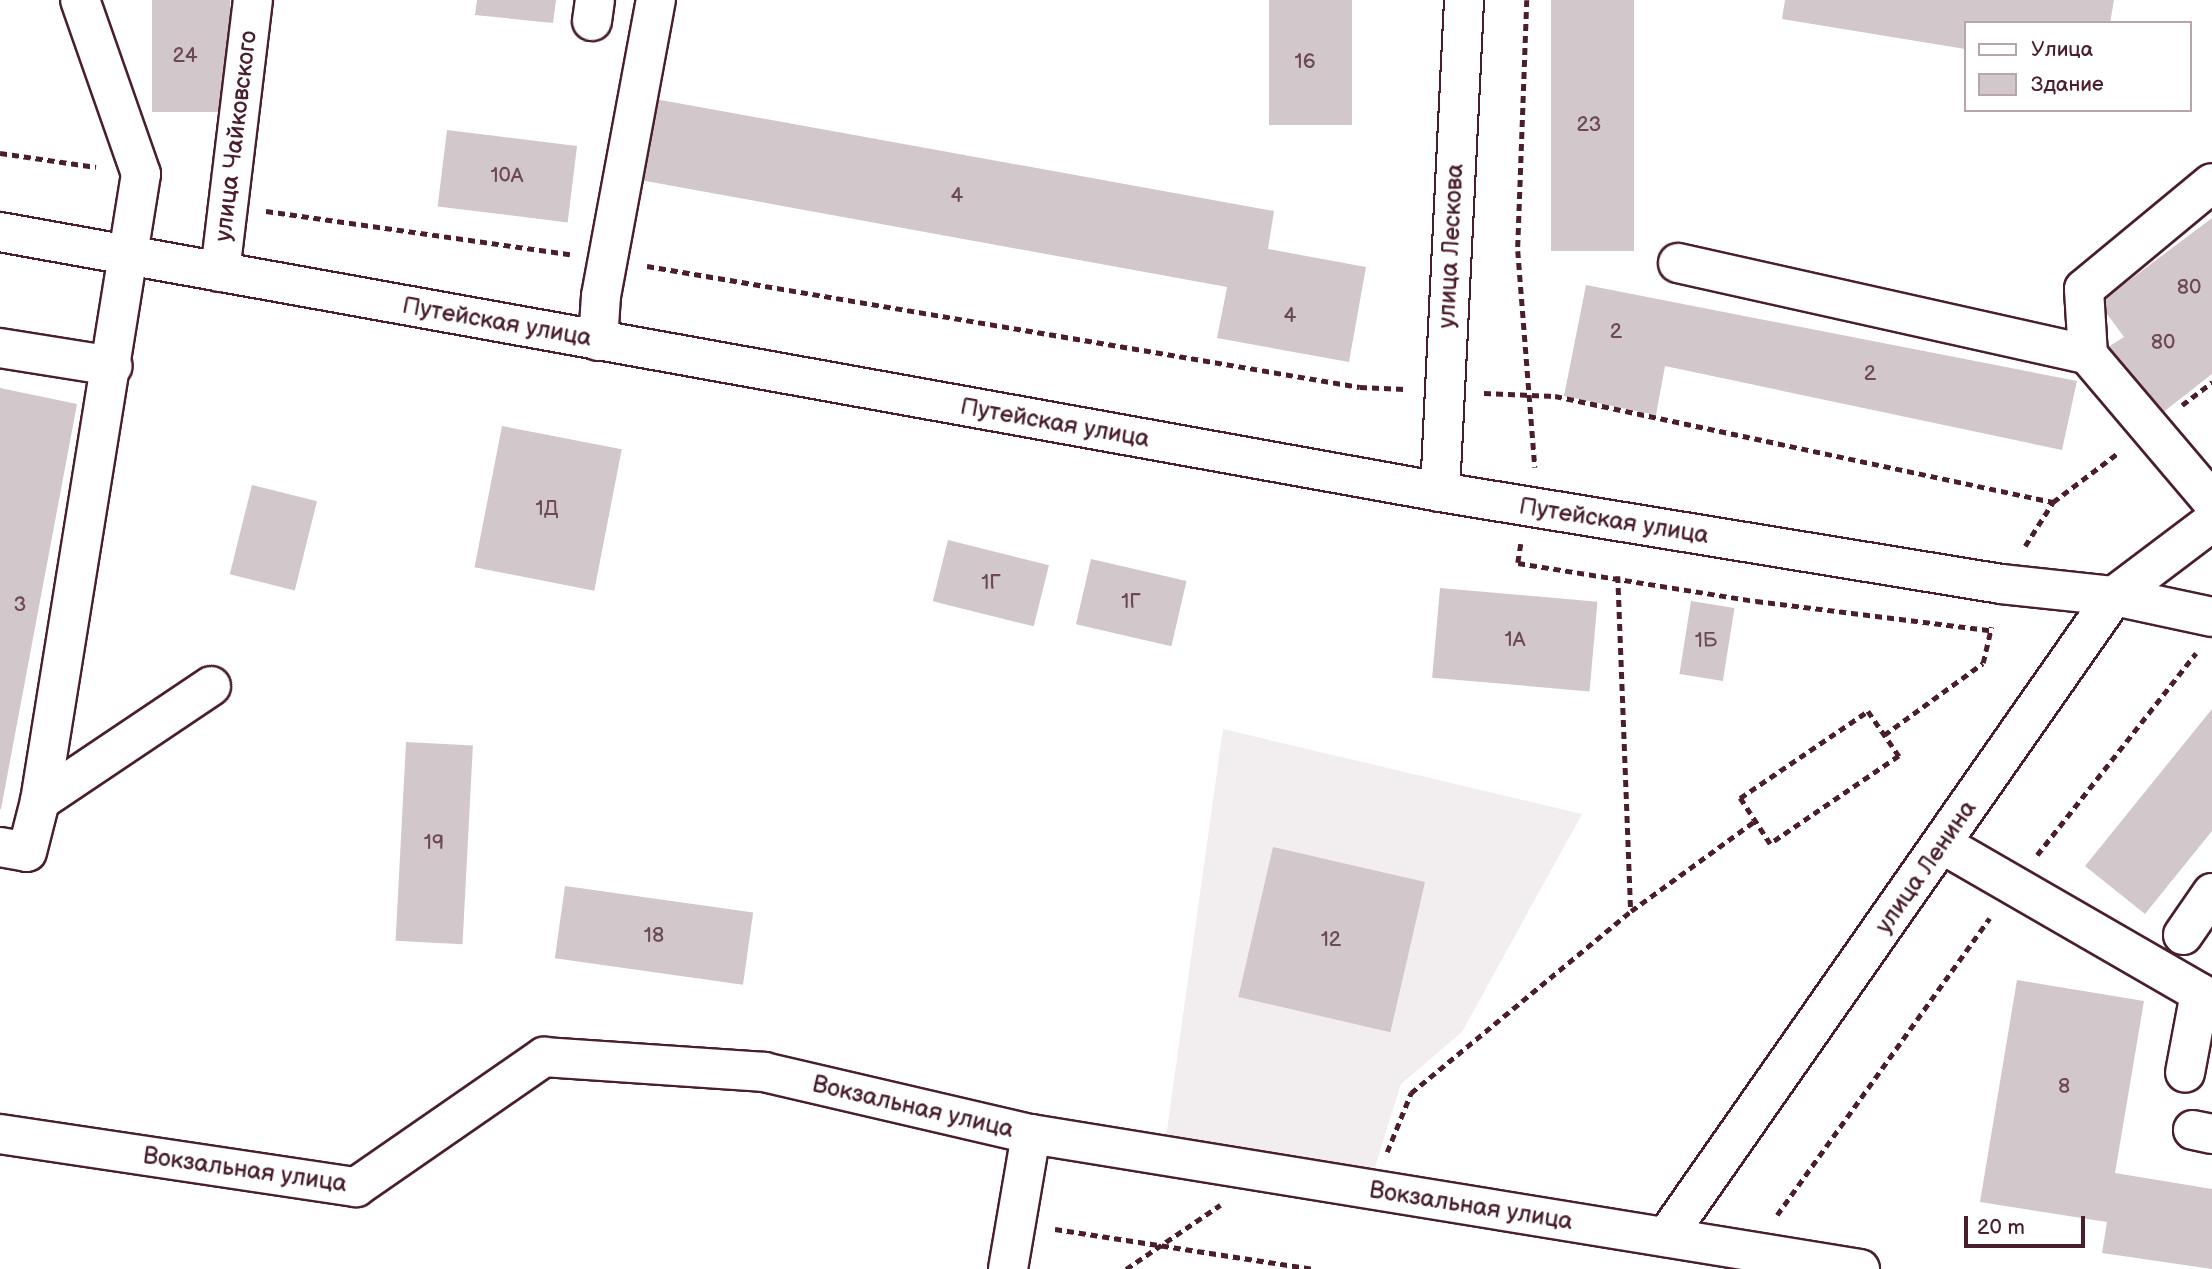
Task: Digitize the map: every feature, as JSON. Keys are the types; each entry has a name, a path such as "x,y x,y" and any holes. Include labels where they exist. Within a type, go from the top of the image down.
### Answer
{"street":[{"path":"0,847 27,852 40,801 131,256 141,174 80,0"},
{"name":"улица Чайковского","path":"220,272 253,0"},
{"path":"598,341 608,259 656,0"},
{"name":"улица Лескова","path":"1440,492 1464,0"},
{"path":"2212,183 2084,289 2088,355 2212,501"},
{"name":"Путейская улица","path":"0,232 1440,492 2001,584 2114,596 2208,630"},
{"path":"1678,263 2088,355"},
{"path":"0,348 113,366"},
{"name":"улица Ленина","path":"1666,1237 2114,596 2212,522"},
{"path":"40,801 211,686"},
{"path":"1942,844 2012,888 2200,993 2185,1073"},
{"path":"2183,935 2212,893"},
{"name":"Вокзальная улица","path":"0,1134 356,1187 544,1057 764,1072 1031,1134 1860,1269"},
{"path":"1008,1269 1031,1134"}],"path":[{"path":"1527,0 1518,251 1537,456 1517,563 1618,576 1756,601 1990,630"},
{"path":"0,153 141,174"},
{"path":"228,206 608,259 1360,387 1532,395 2053,502"},
{"path":"1618,576 1631,911"},
{"path":"1751,1252 2012,888 2208,630"},
{"path":"1868,711 1899,756 1770,844 1755,821 1740,798 1868,711"},
{"path":"1376,1191 1411,1093 1631,911 1755,821"},
{"path":"1126,1269 1268,1173"},
{"path":"1016,1223 1164,1243 1314,1269"}],"shaded area":[{"path":"1223,729 1582,814 1462,1032 1401,1084 1370,1183 1165,1144"}],"building":[{"path":"152,0 230,0 230,112 152,112"},
{"path":"477,0 556,0 553,23 475,15"},
{"path":"1269,0 1352,0 1352,125 1269,125"},
{"path":"1551,0 1634,0 1634,251 1551,251"},
{"path":"1785,0 2114,0 2110,21 1964,21 1964,49 1782,19"},
{"path":"655,99 1274,211 1268,249 1366,267 1349,362 1217,338 1227,287 640,180"},
{"path":"447,130 577,146 568,222 438,206"},
{"path":"2212,218 2212,374 2157,417 2105,349 2124,337 2099,303"},
{"path":"1586,285 2077,381 2062,450 1665,366 1656,415 1564,396"},
{"path":"0,388 77,404 1,809 0,809"},
{"path":"502,426 622,449 594,591 475,567"},
{"path":"252,485 317,501 295,590 230,574"},
{"path":"948,540 1049,565 1034,626 933,601"},
{"path":"1091,559 1186,581 1171,646 1076,624"},
{"path":"1440,588 1597,602 1590,691 1432,678"},
{"path":"1691,601 1734,608 1723,681 1679,674"},
{"path":"2212,709 2212,831 2145,914 2085,866"},
{"path":"406,742 473,746 462,944 396,941"},
{"path":"1273,847 1425,882 1390,1032 1238,997"},
{"path":"565,886 753,912 743,985 555,958"},
{"path":"2017,980 2144,1001 2115,1173 2212,1189 2212,1269 2102,1253 2107,1222 1980,1202"}]}
